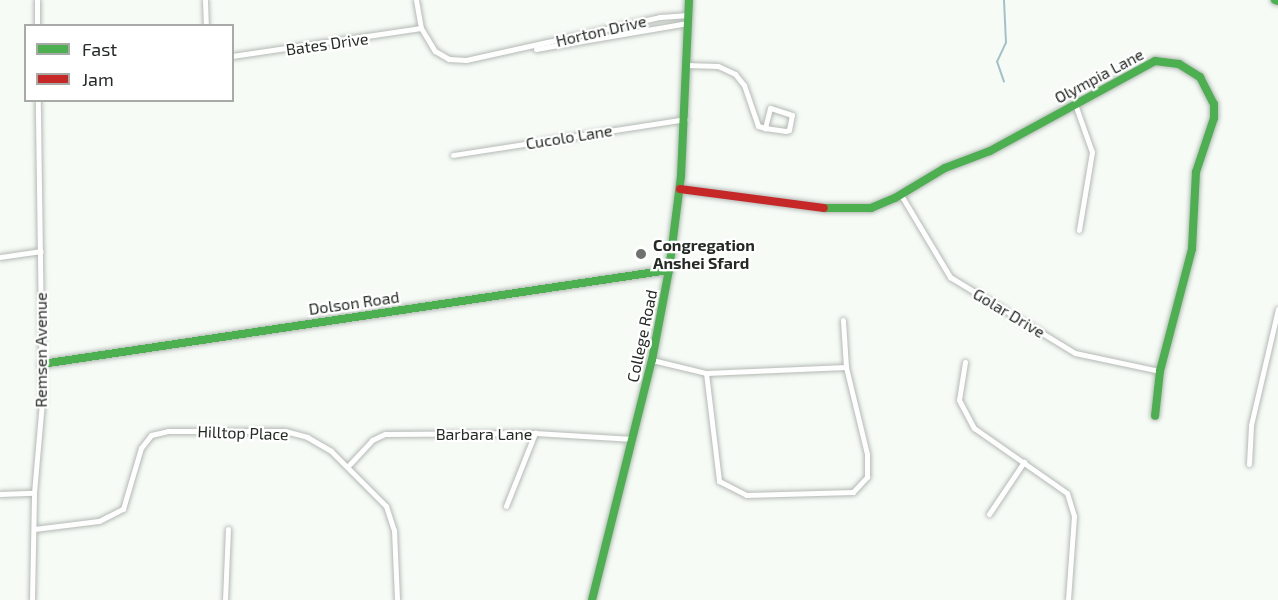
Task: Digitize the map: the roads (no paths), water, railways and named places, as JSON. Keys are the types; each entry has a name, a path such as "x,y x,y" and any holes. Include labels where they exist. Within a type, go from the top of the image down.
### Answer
{"street":[{"path":"37,0 37,24"},
{"path":"205,0 206,24"},
{"name":"Horton Drive","path":"416,0 421,28 435,51 449,59 465,60 514,51 660,17 688,19"},
{"name":"College Road","path":"592,600 652,360 669,270 680,189 689,0"},
{"name":"Bates Drive","path":"234,56 421,28"},
{"name":"Olympia Lane","path":"680,189 843,211 871,208 902,195 945,168 990,151 1155,61 1179,64 1200,77 1211,93 1214,118 1196,172 1187,281 1160,371 1155,416"},
{"path":"686,64 718,66 735,74 744,85 753,121 765,128 789,130 792,115 770,108 765,128"},
{"name":"Remsen Avenue","path":"32,600 34,493 42,364 38,102"},
{"path":"1075,104 1092,152 1079,230"},
{"name":"Cucolo Lane","path":"453,155 685,119"},
{"name":"Golar Drive","path":"902,195 950,277 1075,353 1160,371"},
{"path":"0,257 41,251"},
{"name":"Dolson Road","path":"42,364 669,270"},
{"path":"1248,464 1251,425 1278,309"},
{"path":"706,373 716,470 720,483 746,495 853,492 867,477 867,454 846,367 843,320"},
{"path":"652,360 706,373 846,367"},
{"path":"966,362 958,390 963,411 974,428 1062,488 1071,504 1074,516 1068,600"},
{"name":"Hilltop Place","path":"34,529 112,517 123,509 141,448 151,435 168,431 285,431 307,437 349,465 386,506 394,530 397,600"},
{"path":"506,506 535,433"},
{"name":"Barbara Lane","path":"349,465 372,440 385,434 535,433 633,439"},
{"path":"988,514 1024,462"},
{"path":"0,494 34,493"},
{"path":"225,600 228,528"}],"waterway":[{"path":"1004,0 1006,43 997,62 1004,82"}],"place":[{"name":"Congregation Anshei Sfard","path":"641,254"}]}
